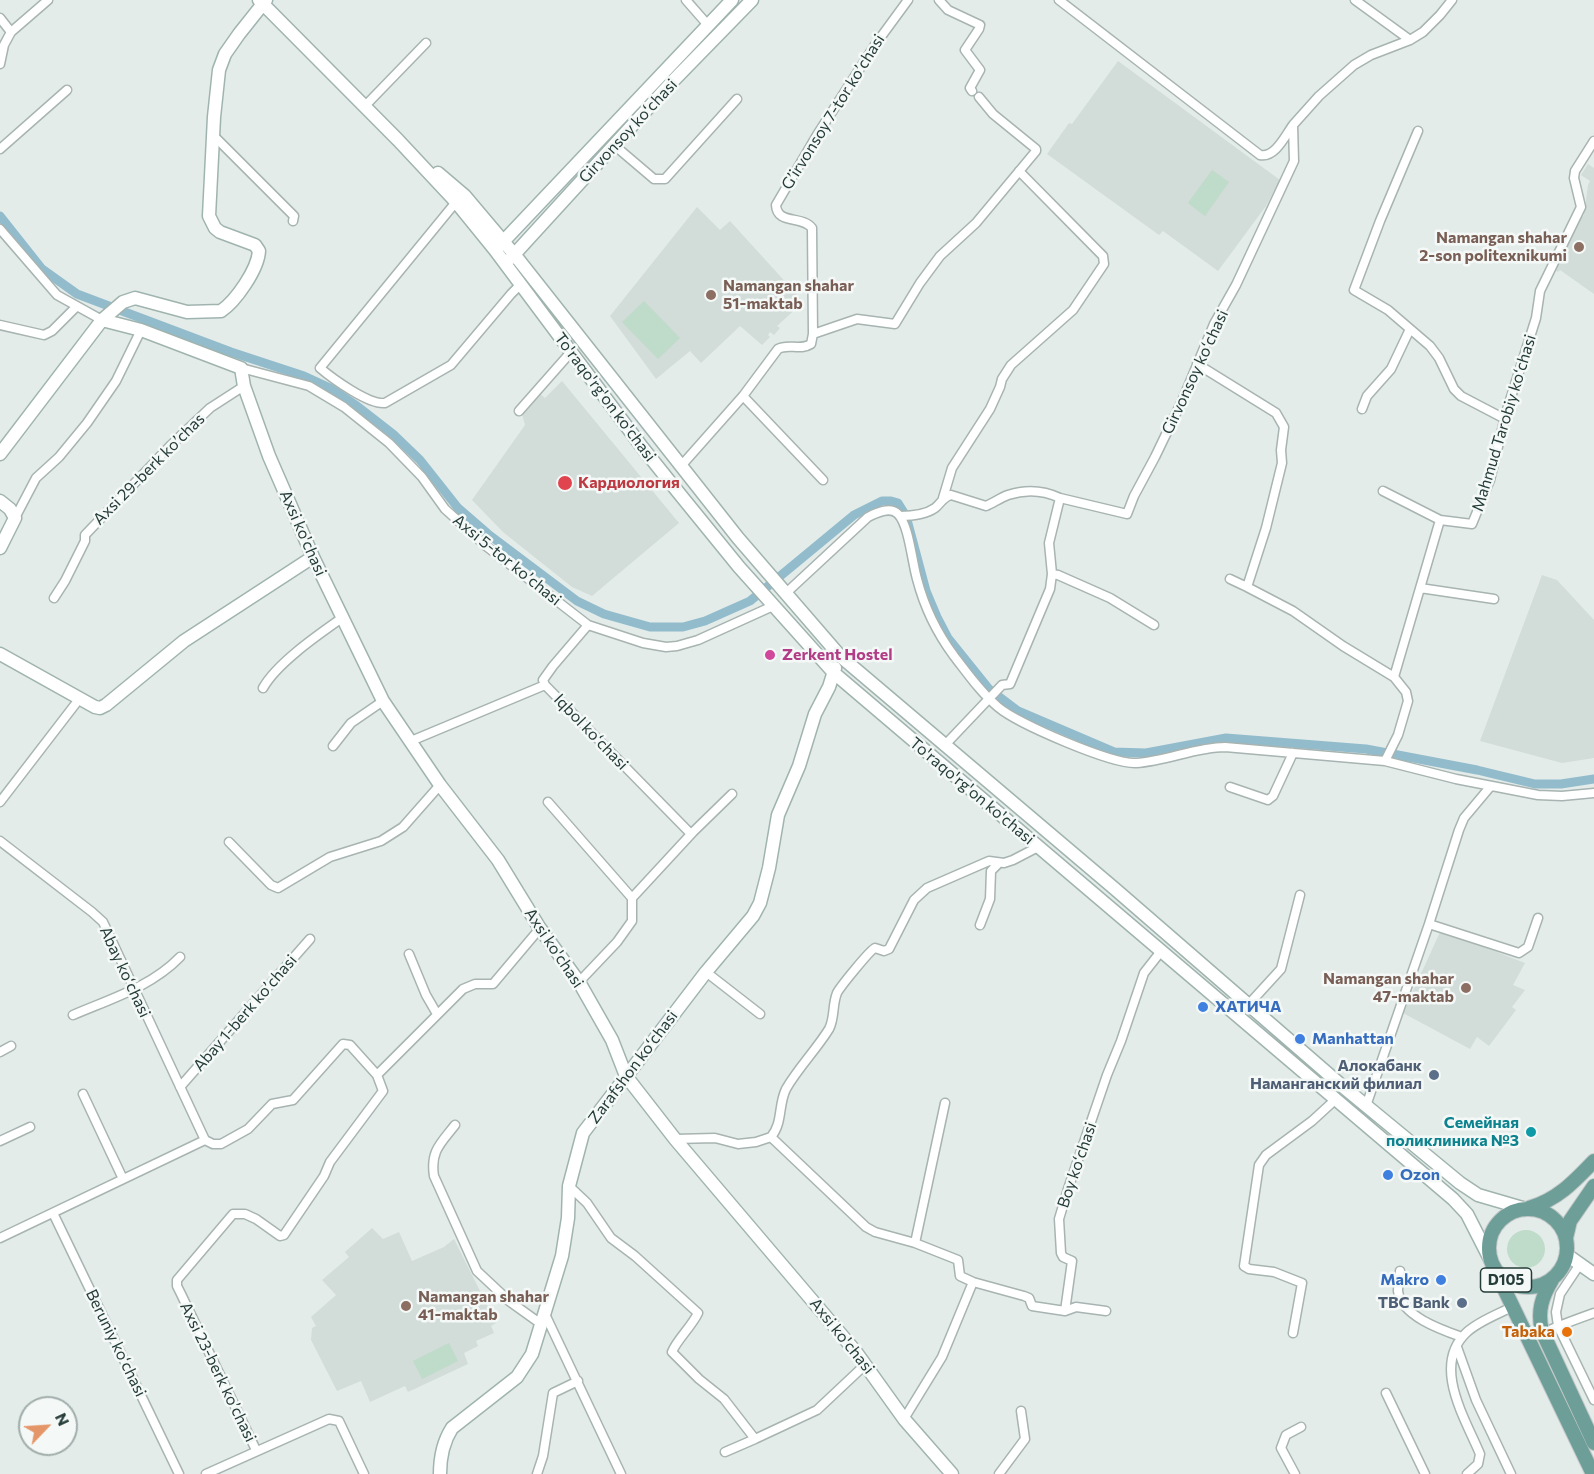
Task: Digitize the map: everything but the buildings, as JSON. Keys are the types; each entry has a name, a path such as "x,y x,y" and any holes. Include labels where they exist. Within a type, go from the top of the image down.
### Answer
{"main road":[{"name":"Girvonsoy koʻchasi","path":"499,246 732,0"},
{"name":"Girvonsoy koʻchasi","path":"510,259 614,145 752,0"},
{"path":"0,454 105,318 123,303 135,298 187,312 221,311 244,287 259,257 259,251 255,245 220,232 209,216 214,117 219,70 222,62 263,1 510,259"},
{"path":"398,140 465,196 499,246"},
{"name":"To'raqo'rg'on ko'chasi","path":"510,259 521,284 642,447 749,579 834,673 1336,1099 1467,1214 1492,1263"},
{"name":"To'raqo'rg'on ko'chasi","path":"510,259 605,367 681,466 764,568 840,656 1366,1106 1460,1183 1478,1195 1526,1209"},
{"path":"105,318 241,368"},
{"name":"Axsi ko'chasi","path":"241,368 244,386 269,456 313,557 383,701 440,785 498,860 539,927 579,982 612,1040 626,1076 675,1139 866,1364 904,1419 952,1474"},
{"path":"0,501 10,508 15,518 0,548"},
{"path":"0,654 94,707 100,708 184,641 313,557"},
{"name":"Zarafshon koʻchasi","path":"440,1474 440,1458 452,1428 517,1377 532,1354 562,1256 568,1218 569,1186 583,1133 706,972 753,916 760,903 769,868 778,815 799,766 815,714 840,656"},
{"name":"D105","path":"1593,1474 1512,1307 1489,1251 1490,1239 1495,1227 1503,1218 1514,1212 1544,1204 1559,1195 1594,1161"},
{"path":"1594,1186 1570,1221 1566,1238 1567,1255 1594,1274"},
{"path":"1526,1209 1539,1210 1551,1216 1560,1226 1566,1238"},
{"name":"D105","path":"1567,1255 1543,1296 1539,1313 1543,1333 1594,1443"},
{"name":"D105","path":"1492,1263 1507,1281 1518,1286 1530,1287 1552,1280"}],"street":[{"path":"0,64 4,45 11,32 48,0"},
{"path":"686,0 707,24"},
{"name":"Gʼirvonsoy 7-tor koʼchasi","path":"813,334 812,228 806,222 783,218 776,205 869,53 908,0"},
{"path":"681,466 743,396 778,350 784,346 798,348 809,346 813,334 857,319 895,324 930,268 976,223 1036,150 993,114 970,88 980,70 965,50 980,25 948,10 939,0"},
{"path":"1059,0 1260,155 1266,156 1272,153 1319,96 1354,65 1423,32 1452,0"},
{"path":"1355,0 1410,40"},
{"path":"0,18 11,32"},
{"path":"364,107 426,43"},
{"path":"0,149 67,90"},
{"path":"614,145 654,179 665,179 737,99"},
{"name":"Girvonsoy koʻchasi","path":"1060,498 1127,514 1134,495 1151,466 1182,401 1214,324 1236,285 1294,161 1293,126"},
{"path":"1418,131 1354,290 1388,310 1430,346 1439,358 1454,389 1461,396 1505,419"},
{"path":"213,135 294,216 293,222"},
{"name":"Mahmud Tarobiy koʻchasi","path":"1440,520 1472,524 1490,480 1505,419 1536,318 1540,291 1581,207 1574,184 1575,171 1594,141"},
{"path":"900,516 913,516 933,509 943,498 952,468 990,409 1005,373 1073,310 1104,264 1103,256 1019,171"},
{"path":"456,202 320,368 366,399 377,404 385,404 451,365 521,284"},
{"path":"0,229 57,295 76,307 105,318"},
{"path":"0,325 44,335 52,331 76,307"},
{"path":"1362,409 1367,396 1391,369 1410,329"},
{"path":"15,518 36,478 59,457 87,423 116,381 141,330"},
{"path":"519,411 571,352"},
{"path":"1197,364 1276,413 1284,425 1282,463 1275,494 1259,555 1247,587"},
{"name":"Аxsi 5-tor koʼchasi","path":"241,368 309,386 344,407 389,443 422,477 445,509 486,546 588,625 643,643 677,646 698,640 773,606"},
{"name":"Аxsi 29-berk koʼchas","path":"54,598 85,541 85,535 170,446 210,408 244,386"},
{"path":"743,396 823,480"},
{"path":"943,498 951,495 986,506 1007,495 1035,490 1060,498 1049,543 1052,574 1050,589 1010,684 1002,685 944,746"},
{"path":"1383,491 1440,520 1394,677"},
{"path":"785,593 868,517 891,510 900,516 906,530 919,588 944,643 992,695 1001,710 1093,753 1127,763 1154,761 1215,747 1386,760 1490,787 1551,796 1594,794"},
{"path":"1052,574 1058,574 1110,598 1154,625"},
{"path":"1230,579 1293,611 1343,646 1394,677 1406,692 1408,701 1386,760"},
{"path":"1420,588 1494,599"},
{"path":"263,688 268,679 312,639 342,618"},
{"name":"Iqbol koʻchasi","path":"588,625 553,666 543,680 545,685 692,834"},
{"path":"411,741 545,685"},
{"path":"0,802 80,698"},
{"path":"333,746 351,723 383,701"},
{"path":"1230,787 1268,800 1274,796 1293,753"},
{"path":"229,842 271,885 278,888 330,857 381,841 404,827 440,785"},
{"path":"1366,1106 1430,924 1464,818 1490,787"},
{"path":"632,898 732,794"},
{"path":"548,801 632,898 632,921 617,942 579,982"},
{"name":"Abay koʻchasi","path":"0,841 103,922 205,1140"},
{"path":"675,1139 715,1138 738,1144 771,1137 779,1124 786,1090 833,1021 837,992 873,948 884,951 889,949 914,900 927,888 989,861 1004,863 1021,857 1038,847"},
{"path":"980,925 990,899 991,871 999,863"},
{"path":"1249,1004 1281,969 1300,895"},
{"path":"1430,924 1519,953 1528,947 1538,918"},
{"path":"0,1238 205,1140 213,1144 221,1144 248,1129 272,1104 293,1100 344,1044 350,1045 377,1075 468,986 493,984 539,927"},
{"name":"Аbay 1-berk koʼchasi","path":"180,1087 310,939"},
{"name":"Boy koʻchasi","path":"1065,1311 1072,1261 1063,1257 1061,1253 1059,1219 1144,973 1162,951"},
{"path":"409,954 426,995 437,1014"},
{"path":"73,1015 134,989 165,972 180,957"},
{"path":"706,972 760,1014"},
{"path":"0,1052 11,1046"},
{"name":"Аxsi 23-berk koʼchasi","path":"256,1450 177,1286 177,1280 233,1214 245,1214 265,1224 280,1236 284,1235 324,1176 330,1162 383,1091 377,1075"},
{"path":"83,1094 123,1179"},
{"path":"1293,1333 1302,1283 1274,1272 1249,1269 1244,1266 1259,1165 1266,1155 1312,1121 1336,1099"},
{"path":"915,1243 945,1103"},
{"path":"455,1125 435,1151 431,1162 434,1176 477,1271 508,1301 540,1324"},
{"path":"0,1141 30,1127"},
{"path":"771,1137 866,1227 958,1260 960,1276 972,1282 1029,1298 1032,1306 1065,1311 1076,1307 1106,1311"},
{"path":"569,1186 591,1208 611,1238 635,1256 699,1313 672,1352 699,1379 724,1399 755,1438"},
{"name":"Beruniy koʻchasi","path":"53,1213 179,1474"},
{"path":"1580,1264 1560,1294 1556,1312 1558,1326 1594,1400"},
{"path":"1400,1271 1398,1291 1413,1316 1462,1337"},
{"path":"904,1419 942,1357 972,1282"},
{"path":"1467,1474 1479,1464 1480,1454 1451,1385 1452,1359 1462,1337 1469,1330 1512,1307"},
{"path":"544,1311 621,1474"},
{"path":"1543,1333 1594,1313"},
{"path":"1457,1347 1476,1400 1511,1474"},
{"path":"726,1452 816,1410 866,1364"},
{"path":"537,1474 543,1456 553,1393 578,1381"},
{"path":"1386,1393 1425,1474"},
{"path":"999,1474 1025,1439 1021,1411"},
{"path":"206,1474 329,1419 339,1421 364,1474"},
{"path":"1295,1474 1281,1448 1286,1435 1301,1427"}],"shaded area":[{"path":"1118,61 1280,180 1266,206 1218,271 1163,231 1159,235 1047,154"},
{"name":"Namangan shahar 2-son politexnikumi","path":"1588,164 1594,168 1594,294 1560,270 1558,272 1554,269 1575,225 1584,215 1590,181 1581,175"},
{"name":"Namangan shahar 51-maktab","path":"697,207 720,230 730,221 801,299 795,304 798,307 777,326 780,328 774,335 770,332 768,335 770,337 762,345 740,326 701,363 690,351 656,379 610,316"},
{"name":"Кардиология","path":"562,381 679,523 592,596 572,587 503,532 472,500 525,425 522,414 538,392 545,398"},
{"path":"1542,575 1557,580 1594,620 1594,758 1562,763 1480,741"},
{"name":"Namangan shahar 47-maktab","path":"1441,930 1525,963 1513,985 1525,990 1512,1007 1516,1010 1489,1046 1477,1037 1470,1049 1403,1013"},
{"name":"Namangan shahar 41-maktab","path":"372,1228 383,1239 399,1232 412,1261 444,1247 454,1239 496,1323 491,1326 494,1333 476,1341 478,1346 464,1353 468,1364 408,1392 405,1386 370,1402 361,1381 337,1391 311,1340 312,1328 316,1326 311,1317 336,1295 322,1280 349,1257 345,1252"}],"green space":[{"path":"1212,170 1229,182 1205,216 1188,203"},
{"path":"644,301 680,338 658,359 622,322"},
{"path":"1526,1230 1539,1236 1545,1249 1539,1262 1526,1268 1513,1262 1507,1249 1513,1236"},
{"path":"449,1343 458,1361 422,1379 413,1361"}],"waterway":[{"path":"0,216 42,269 77,294 231,352 304,376 330,388 393,434 420,460 458,508 488,534 577,601 604,614 650,627 683,627 705,621 750,601 854,515 882,501 891,501 898,503 906,516 926,591 937,617 948,638 989,689 1018,711 1114,752 1146,753 1226,738 1366,749 1477,770 1535,784 1561,784 1594,779"}],"place":[{"name":"Namangan shahar 2-son politexnikumi","path":"1579,247"},
{"name":"Namangan shahar 51-maktab","path":"711,295"},
{"name":"Кардиология","path":"565,483"},
{"name":"Zerkent Hostel","path":"770,655"},
{"name":"Namangan shahar 47-maktab","path":"1466,988"},
{"name":"ХАТИЧА","path":"1203,1007"},
{"name":"Manhattan","path":"1300,1039"},
{"name":"Алокабанк Наманганский филиал","path":"1434,1075"},
{"name":"Семейная поликлиника №3","path":"1531,1132"},
{"name":"Ozon","path":"1388,1175"},
{"name":"Makro","path":"1441,1280"},
{"name":"TBC Bank","path":"1462,1303"},
{"name":"Namangan shahar 41-maktab","path":"406,1306"},
{"name":"Tabaka","path":"1567,1332"}]}
